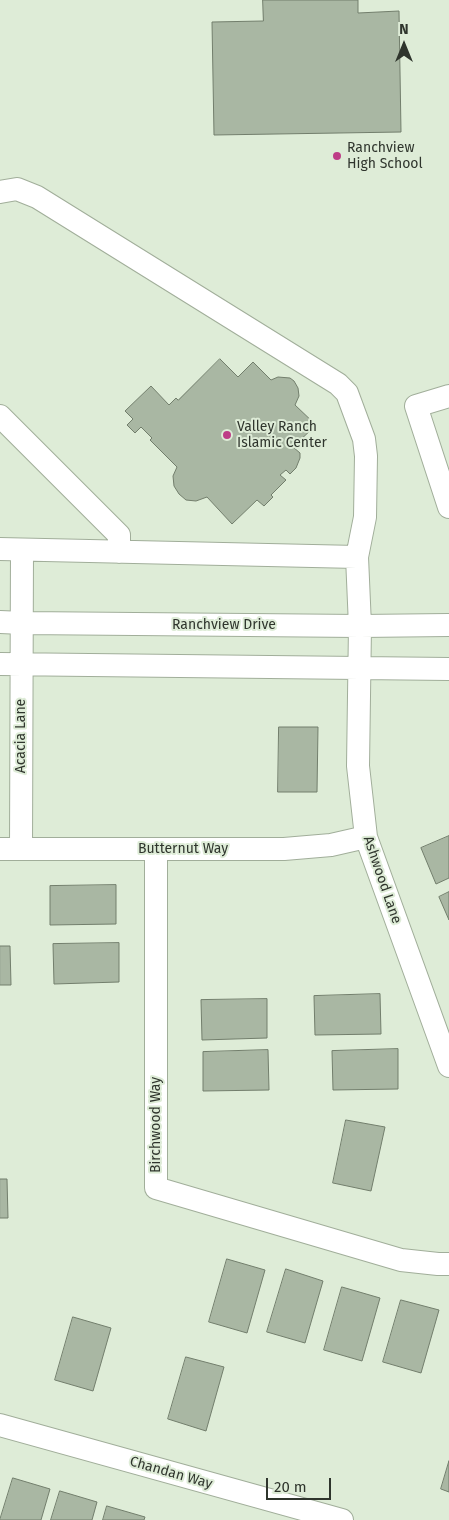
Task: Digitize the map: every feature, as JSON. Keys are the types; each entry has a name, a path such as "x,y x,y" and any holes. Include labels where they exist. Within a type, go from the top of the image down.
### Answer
{"street":[{"name":"Ashwood Lane","path":"0,192 17,189 38,197 338,384 347,393 364,439 366,456 365,517 357,557 360,626 358,766 366,837 449,1066"},
{"path":"449,396 416,406 449,507"},
{"path":"0,416 120,535 119,552"},
{"path":"11,550 357,557"},
{"name":"Acacia Lane","path":"10,849 11,664 23,623 11,550"},
{"name":"Ranchview Drive","path":"0,622 360,626 449,625"},
{"path":"11,664 449,669"},
{"name":"Butternut Way","path":"10,849 284,849 331,845 366,837"},
{"name":"Birchwood Way","path":"156,849 156,1188 402,1260 449,1264"},
{"name":"Chandan Way","path":"0,1425 342,1520"}],"building":[{"path":"263,0 358,0 358,13 399,11 401,132 214,135 212,22 263,21"},
{"path":"220,359 238,377 253,362 271,380 278,377 290,378 298,388 299,396 295,405 316,425 293,447 300,453 296,468 290,474 286,470 280,475 286,480 271,495 273,497 264,506 257,500 232,524 207,497 196,501 186,500 179,494 174,486 173,476 177,467 150,440 152,438 141,427 135,433 127,425 133,419 125,411 151,386 169,405 176,398 178,400"},
{"path":"279,727 318,727 317,792 278,792"},
{"path":"449,836 449,878 436,884 421,848"},
{"path":"116,885 116,924 50,925 50,886"},
{"path":"449,892 449,920 439,897"},
{"path":"119,943 119,982 54,984 53,944"},
{"path":"0,946 10,946 11,985 0,985"},
{"path":"380,994 381,1034 315,1035 314,996"},
{"path":"267,999 267,1038 202,1040 201,1000"},
{"path":"398,1049 398,1089 333,1090 332,1051"},
{"path":"268,1050 269,1090 203,1091 203,1052"},
{"path":"346,1120 385,1127 371,1191 333,1183"},
{"path":"0,1179 7,1179 8,1218 0,1218"},
{"path":"227,1259 265,1270 247,1333 209,1322"},
{"path":"286,1269 323,1281 305,1343 267,1332"},
{"path":"342,1287 380,1298 362,1361 324,1350"},
{"path":"401,1300 439,1310 421,1373 383,1362"},
{"path":"73,1317 111,1328 93,1391 55,1380"},
{"path":"186,1357 224,1367 206,1431 168,1419"},
{"path":"449,1461 449,1492 441,1489"},
{"path":"13,1478 50,1489 41,1520 0,1520"},
{"path":"60,1491 97,1502 92,1520 51,1520"},
{"path":"107,1506 145,1517 144,1520 103,1520"}],"place":[{"name":"Ranchview High School","path":"337,156"},
{"name":"Valley Ranch Islamic Center","path":"227,435"}]}
